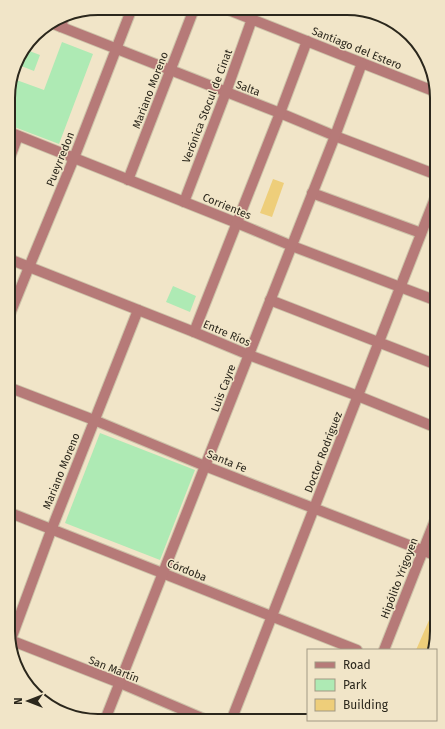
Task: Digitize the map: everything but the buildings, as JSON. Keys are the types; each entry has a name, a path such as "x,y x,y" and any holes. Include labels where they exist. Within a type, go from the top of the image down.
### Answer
{"street":[{"name":"Pueyrredon","path":"15,301 74,158 129,15"},
{"name":"Mariano Moreno","path":"128,180 192,15"},
{"name":"Santiago del Estero","path":"242,15 429,89"},
{"name":"Verónica Stocul de Cinat","path":"184,202 252,19"},
{"name":"Salta","path":"57,25 430,172"},
{"path":"194,332 280,114 307,41"},
{"name":"Luis Cayre","path":"108,714 362,64"},
{"name":"Corrientes","path":"15,134 292,246 430,298"},
{"path":"312,193 421,233"},
{"name":"Doctor Rodríguez","path":"234,714 430,210"},
{"name":"Entre Ríos","path":"15,262 430,425"},
{"path":"270,300 430,362"},
{"name":"Mariano Moreno","path":"15,628 52,528 138,310"},
{"name":"Santa Fe","path":"15,390 430,554"},
{"name":"Córdoba","path":"15,515 354,649"},
{"name":"Hipólito Yrigoyen","path":"384,649 430,532"},
{"name":"San Martín","path":"16,643 192,714"}],"green space":[{"path":"62,42 93,54 59,144 15,127 15,98 17,80 44,90"},
{"path":"30,51 40,55 34,71 21,66"},
{"path":"173,286 196,296 190,312 166,302"},
{"path":"100,433 195,470 160,560 65,523"}]}
